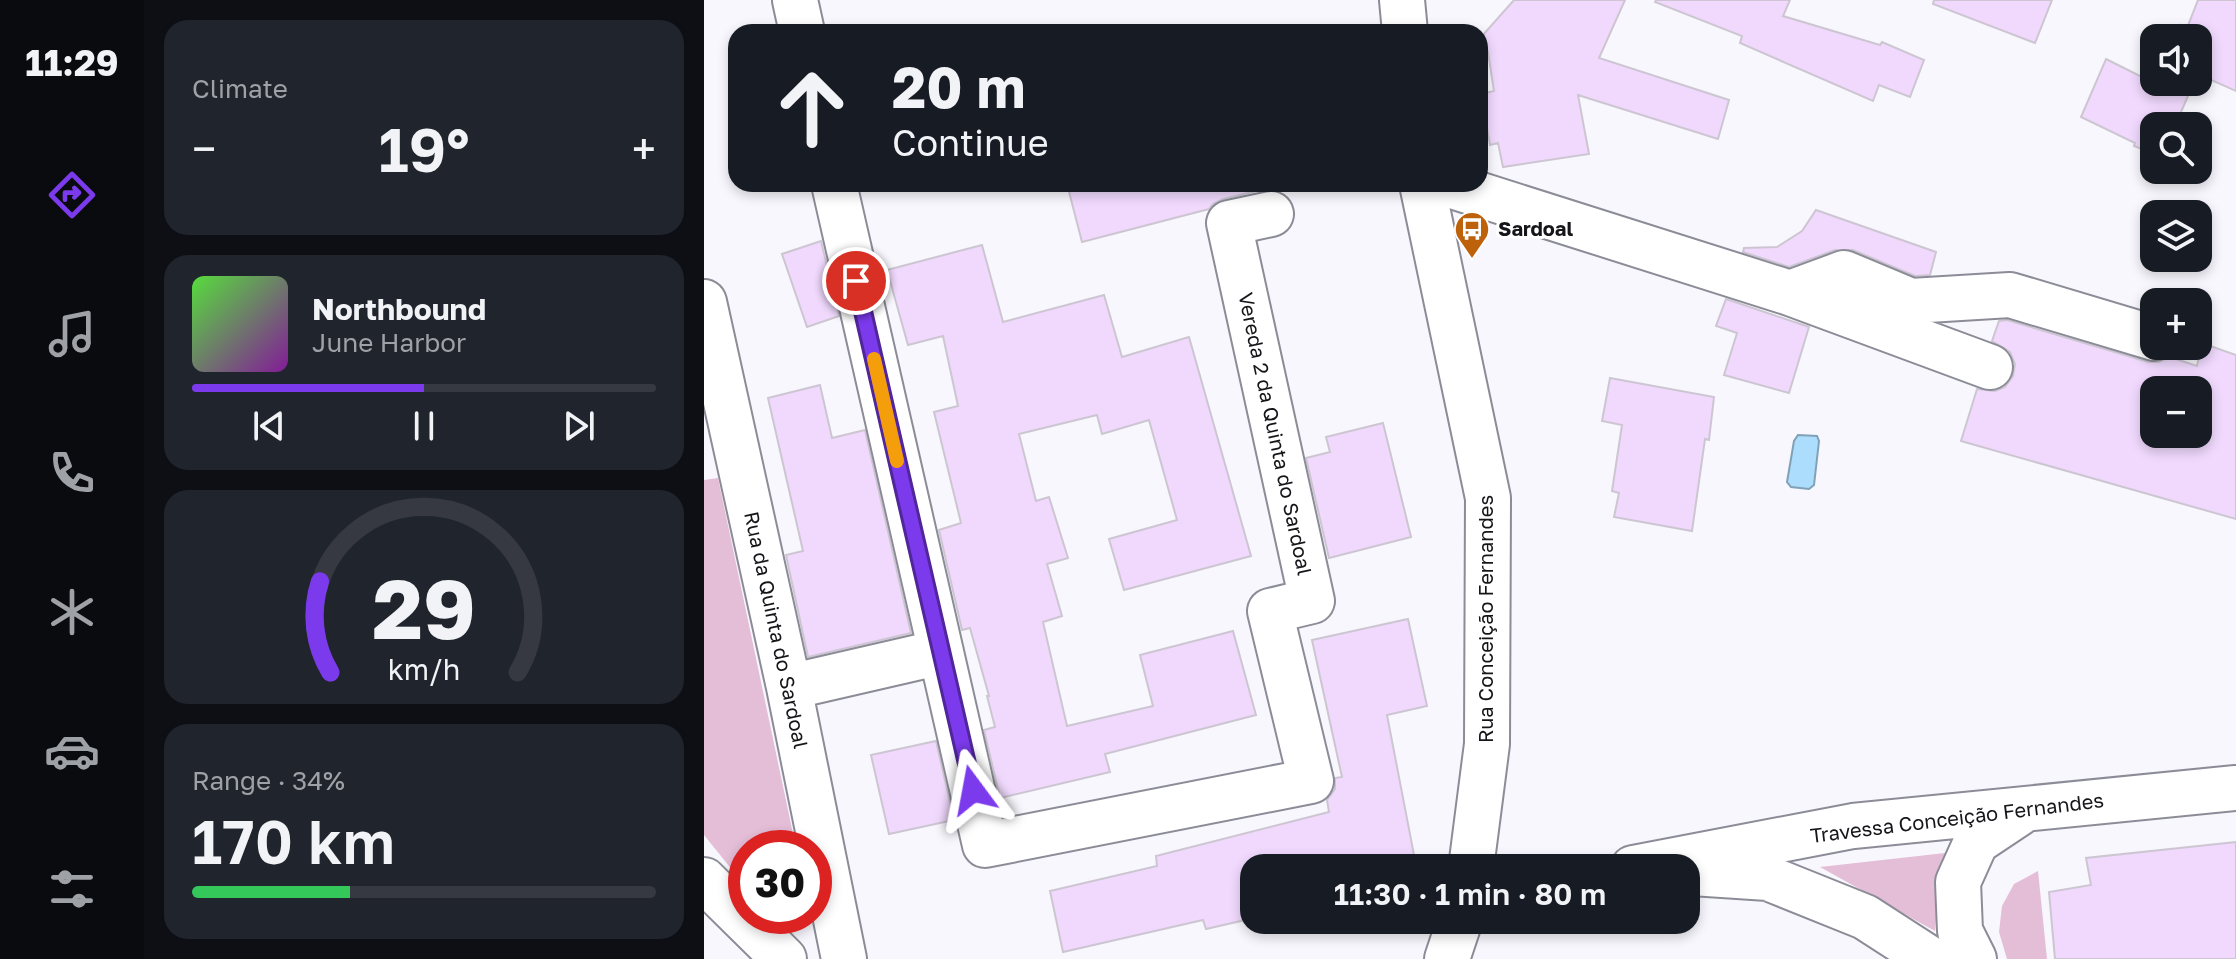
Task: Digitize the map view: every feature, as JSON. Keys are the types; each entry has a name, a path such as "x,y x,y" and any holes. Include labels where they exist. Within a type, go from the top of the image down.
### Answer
{"street":[{"path":"795,0 800,24"},
{"path":"1402,0 1404,24"},
{"path":"789,687 941,652 836,192"},
{"name":"Rua Conceição Fernandes","path":"1424,192 1488,498 1487,744 1473,854"},
{"path":"1471,192 1790,293 1990,367"},
{"name":"Vereda 2 da Quinta do Sardoal","path":"941,652 985,845 1311,781 1270,611 1312,601 1229,223 1271,214"},
{"path":"1790,293 1844,273 1911,301 2010,295 2140,334"},
{"name":"Rua da Quinta do Sardoal","path":"704,302 713,380 789,687 844,959"},
{"name":"Travessa Conceição Fernandes","path":"1700,855 1853,826 2236,788"},
{"path":"1974,959 1960,931 1958,882 1976,842 2026,809"},
{"path":"1700,873 1768,878 1865,917 1930,959"},
{"path":"704,880 784,959"},
{"path":"1447,959 1455,934"}],"shaded area":[{"path":"718,478 792,830 728,830 728,865 704,835 704,480"},
{"path":"1954,852 1938,896 1935,931 1820,867"},
{"path":"2038,871 2047,959 2007,959 1999,932 2002,906 2014,884"}],"water":[{"path":"1798,435 1817,436 1819,441 1814,485 1809,489 1791,487 1787,482 1794,441"}],"building":[{"path":"1514,0 1625,0 1599,58 1729,100 1718,139 1578,95 1589,154 1503,167 1498,143 1490,145 1488,134 1488,92 1494,91 1488,29"},
{"path":"1656,0 1790,0 1783,16 1880,45 1882,42 1924,60 1910,97 1879,85 1873,101 1740,43 1742,36"},
{"path":"1934,0 2052,0 2035,43 1933,4"},
{"path":"2198,0 2236,0 2236,91 2212,80 2212,24 2189,24"},
{"path":"2106,59 2140,76 2140,96 2188,96 2181,112 2140,112 2140,148 2134,146 2135,143 2081,117"},
{"path":"1069,192 1253,192 1223,199 1209,209 1082,242"},
{"path":"1816,210 1936,252 1930,275 1915,276 1853,250 1835,250 1789,267 1743,252 1744,248 1777,247 1802,231"},
{"path":"821,241 839,316 807,327 782,254"},
{"path":"982,245 1003,322 1104,295 1122,357 1189,337 1251,556 1124,590 1109,539 1177,520 1149,420 1102,434 1097,415 1019,434 1036,501 1049,497 1068,558 1047,564 1062,616 1043,622 1067,726 1153,706 1140,655 1233,631 1256,715 1105,754 1110,772 1000,798 984,730 995,727 989,696 970,628 962,630 939,530 961,523 934,412 958,406 943,336 908,345 887,270"},
{"path":"1726,299 1809,327 1789,393 1724,375 1737,333 1716,326"},
{"path":"2007,320 2148,362 2179,360 2197,366 2198,360 2212,360 2212,347 2236,355 2236,519 1961,441 1977,389 1995,391 2005,387 2013,376 2015,364 2010,352 1992,341 1999,321"},
{"path":"1610,378 1714,397 1692,531 1614,517 1619,493 1612,491 1622,425 1602,421"},
{"path":"820,385 832,438 865,430 911,633 808,657 786,555 803,551 768,398"},
{"path":"1383,423 1411,537 1329,558 1306,458 1330,452 1326,437"},
{"path":"1408,619 1427,706 1387,715 1414,854 1240,854 1240,921 1206,929 1203,920 1063,952 1050,891 1157,866 1156,856 1329,812 1327,800 1335,789 1335,778 1342,777 1312,640"},
{"path":"936,741 954,820 889,834 871,755"},
{"path":"2236,842 2236,959 2055,959 2049,892 2091,885 2086,858"}],"slow traffic":[{"path":"874,359 897,461"}],"place":[{"name":"Sardoal","path":"1472,260"}],"route":[{"path":"856,281 973,790"}]}
